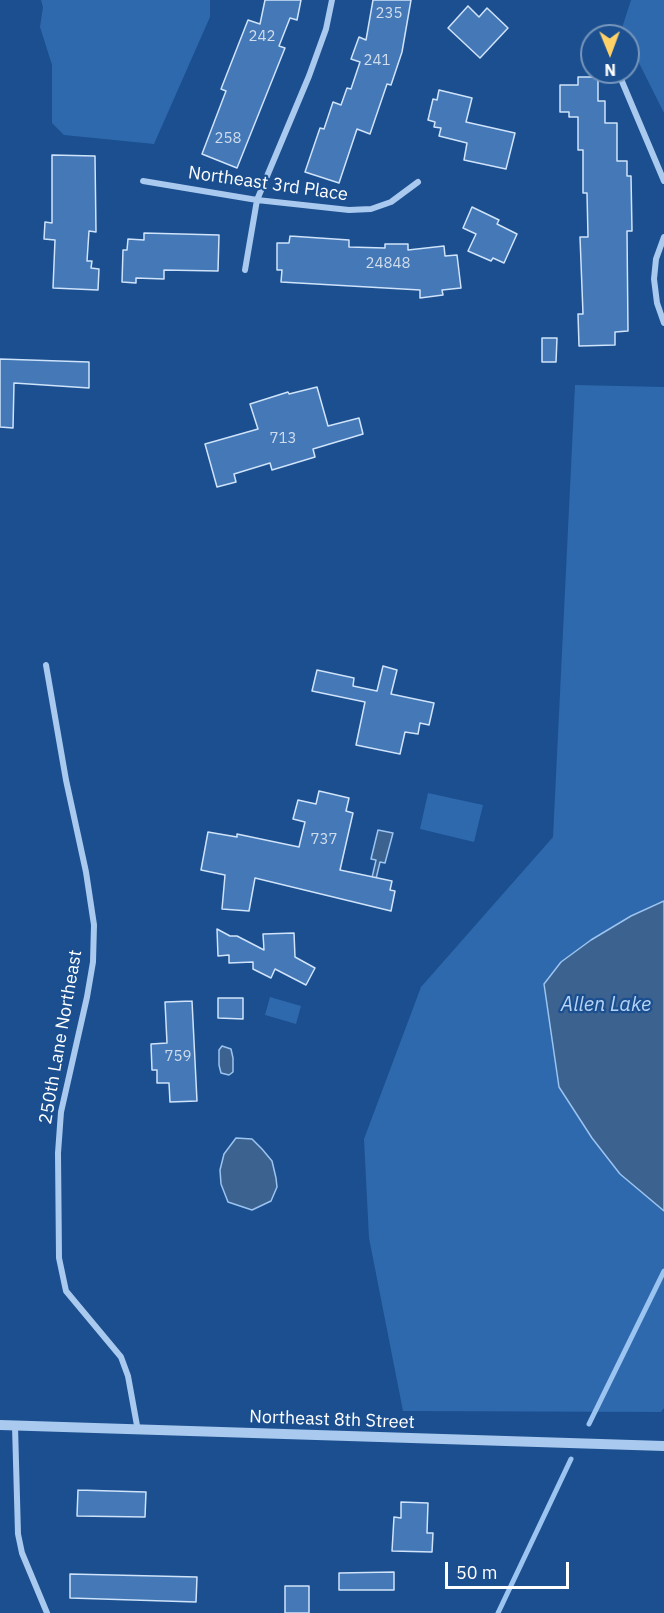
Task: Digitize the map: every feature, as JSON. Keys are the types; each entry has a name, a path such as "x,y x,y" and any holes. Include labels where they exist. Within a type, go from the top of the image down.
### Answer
{"street":[{"path":"245,270 257,200 309,76 326,29 332,0"},
{"path":"623,84 664,181"},
{"name":"Northeast 3rd Place","path":"143,181 257,200 349,210 371,210 391,202 418,182"},
{"path":"664,237 656,259 654,279 657,303 664,323"},
{"name":"250th Lane Northeast","path":"46,665 94,925 93,962 87,997 61,1112 58,1153 61,1268 66,1291 121,1357 128,1376 138,1431"},
{"name":"Northeast 8th Street","path":"0,1425 664,1446"},
{"path":"15,1426 18,1534 22,1553 47,1613"}],"shaded area":[{"path":"41,0 210,0 210,17 154,144 64,135 52,123 52,65 40,27 43,7"},
{"path":"631,0 664,0 664,113 640,65 640,24 623,24"},
{"path":"575,385 664,387 664,901 631,916 591,940 544,984 559,1088 592,1138 620,1174 664,1211 664,1408 661,1412 403,1411 369,1238 364,1139 421,987 553,837"},
{"path":"428,793 483,805 474,842 420,829"},
{"path":"270,997 301,1006 296,1024 265,1015"}],"water":[{"path":"378,830 393,833 385,863 380,862 375,883 371,882 376,860 371,859"},
{"name":"Allen Lake","path":"664,901 664,1211 620,1174 592,1138 559,1087 544,984 561,962 591,940 631,916"},
{"path":"222,1046 231,1049 233,1072 229,1075 221,1073 219,1065 219,1050"},
{"path":"236,1138 252,1139 262,1149 272,1161 276,1178 277,1187 271,1201 252,1210 228,1202 221,1184 220,1170 224,1154"}],"building":[{"path":"265,0 301,0 297,20 290,18 279,46 285,48 237,168 202,154 226,91 221,89 248,20 260,24"},
{"path":"373,0 411,0 402,52 391,85 387,84 370,134 357,129 339,183 305,172 320,128 324,129 333,102 341,105 347,88 351,89 360,62 351,59 359,37 366,40"},
{"path":"468,6 479,17 487,8 508,28 480,58 448,28"},
{"path":"578,77 580,77 580,84 598,84 598,101 605,101 605,123 617,123 617,161 627,161 627,176 631,176 632,231 627,231 628,331 615,332 615,345 579,346 578,314 583,314 580,237 588,237 587,193 583,193 583,150 578,150 578,117 569,117 569,112 560,112 560,85 578,85"},
{"path":"439,90 472,98 466,122 515,133 506,169 464,160 467,143 439,136 441,128 434,127 435,122 428,120 433,99 437,100"},
{"path":"52,155 95,156 96,232 89,231 87,261 92,261 91,268 99,269 98,290 53,288 55,240 44,239 45,222 52,223"},
{"path":"472,207 499,220 497,224 517,234 504,263 493,258 491,261 468,251 476,234 463,228"},
{"path":"144,233 219,235 218,271 164,270 164,279 136,278 136,283 122,282 123,250 127,250 128,239 144,240"},
{"path":"290,236 349,240 349,247 385,248 385,244 408,244 408,250 444,246 445,256 457,255 461,288 442,290 443,295 420,298 420,290 281,282 282,270 277,270 277,243 289,243"},
{"path":"542,338 557,338 556,362 542,362"},
{"path":"0,359 89,362 89,388 14,383 13,428 0,427"},
{"path":"317,387 328,426 359,418 363,434 313,449 315,457 272,470 270,463 234,474 236,482 217,487 205,444 258,429 250,404 288,392 289,394"},
{"path":"383,666 397,670 391,694 434,703 429,725 420,723 418,734 405,732 400,754 356,745 365,702 312,691 317,670 354,678 353,686 377,691"},
{"path":"319,791 349,798 346,811 353,813 340,870 392,881 390,890 395,891 391,911 255,878 249,911 222,909 225,875 201,870 208,832 237,837 237,834 299,847 305,822 293,819 298,800 316,804"},
{"path":"217,929 264,950 263,934 294,933 295,957 315,968 306,985 275,969 271,978 253,969 253,962 229,963 229,955 218,956"},
{"path":"218,998 243,998 243,1019 218,1018"},
{"path":"192,1001 197,1101 170,1102 169,1083 157,1083 157,1070 152,1070 151,1044 167,1043 165,1002"},
{"path":"78,1490 146,1492 145,1517 77,1516"},
{"path":"401,1502 428,1503 427,1533 433,1533 432,1552 392,1551 394,1517 401,1518"},
{"path":"394,1572 394,1590 339,1590 339,1573"},
{"path":"70,1574 197,1577 196,1602 70,1598"},
{"path":"285,1586 309,1586 309,1613 285,1613"}],"waterway":[{"path":"589,1424 664,1271"},
{"path":"498,1613 571,1459"}]}
